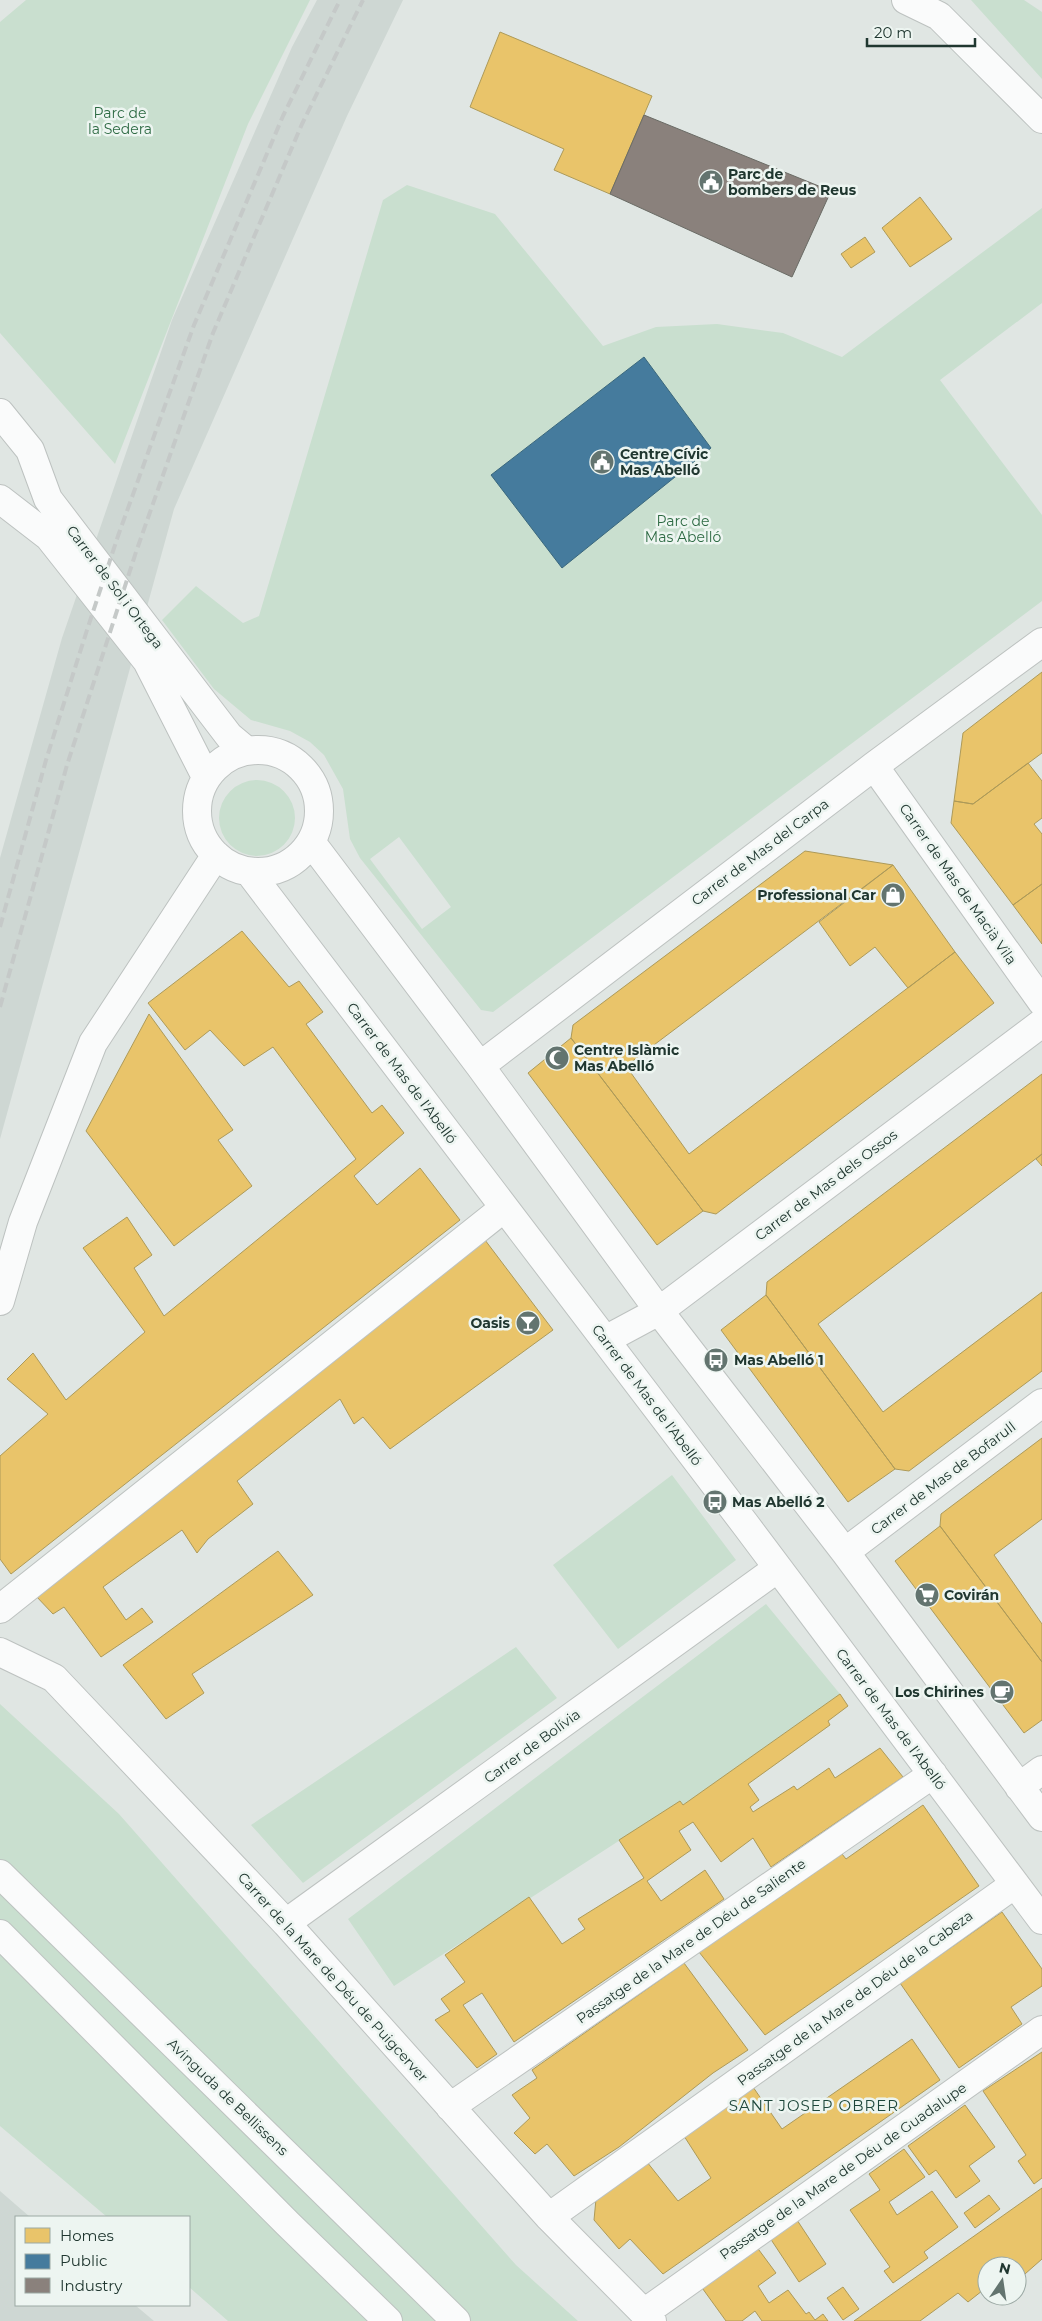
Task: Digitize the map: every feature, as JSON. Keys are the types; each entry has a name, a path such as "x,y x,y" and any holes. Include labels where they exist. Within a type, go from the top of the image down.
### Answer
{"street":[{"path":"906,0 939,16 1042,119"},
{"name":"Carrer de Sol i Ortega","path":"0,412 30,450 48,499 229,736 248,751"},
{"name":"Carrer de Sol i Ortega","path":"0,499 49,537 148,661 206,777"},
{"name":"Carrer de Mas del Carpa","path":"480,1066 874,766 1042,642"},
{"path":"262,750 282,755 303,769 316,792 319,814 316,832 311,842 296,860 271,872 250,873 232,868 210,850 199,831 196,816 198,794 206,777 227,758 248,751 262,750"},
{"name":"Carrer de Mas de Macià Vila","path":"874,766 1042,1002"},
{"path":"311,842 480,1066 659,1311 845,1552 1042,1817"},
{"path":"0,1301 23,1222 94,1043 216,856"},
{"name":"Carrer de Mas de l'Abelló","path":"250,873 778,1568 1042,1920"},
{"name":"Carrer de Mas dels Ossos","path":"605,1340 659,1311 1042,1023"},
{"path":"0,1609 504,1208"},
{"name":"Carrer de Mas de Bofarull","path":"845,1552 1042,1404"},
{"name":"Carrer de Bolívia","path":"286,1923 778,1568"},
{"name":"Carrer de la Mare de Déu de Puigcerver","path":"0,1652 54,1678 286,1923 550,2217 648,2317"},
{"path":"1019,1787 1042,1770"},
{"name":"Passatge de la Mare de Déu de Saliente","path":"450,2107 933,1774"},
{"name":"Avinguda de Bellissens","path":"0,1874 456,2321"},
{"name":"Passatge de la Mare de Déu de la Cabeza","path":"550,2217 1015,1884"},
{"path":"0,1934 288,2224 388,2321"},
{"name":"Passatge de la Mare de Déu de Guadalupe","path":"648,2317 1042,2030"}],"shaded area":[{"path":"317,0 403,0 347,116 174,509 0,1139 0,858 62,638 172,320 292,47"},
{"path":"0,2191 29,2216 15,2216 15,2306 136,2306 154,2321 0,2321"}],"green space":[{"name":"Parc de la Sedera","path":"26,0 310,0 248,124 115,464 0,333 0,22"},
{"path":"971,0 1024,0 1042,12 1042,79"},
{"name":"Parc de Mas Abelló","path":"407,185 495,214 603,346 656,327 717,324 783,333 842,357 1042,208 1042,303 940,380 1042,515 1042,601 493,1012 481,1010 360,858 350,839 343,789 324,755 310,742 290,731 251,720 214,689 162,620 196,586 243,623 259,616 383,200","holes":["399,837 451,907 422,929 370,859"]},
{"path":"257,780 271,783 284,791 292,804 295,818 292,832 284,845 271,853 257,856 243,853 230,845 222,832 219,818 222,804 230,791 243,783"},
{"path":"672,1475 736,1560 618,1649 553,1565"},
{"path":"766,1604 840,1694 683,1805 679,1802 394,1986 348,1919"},
{"path":"516,1647 557,1698 303,1883 251,1825"},
{"path":"0,1704 119,1814 516,2265 578,2321 228,2321 190,2288 190,2216 106,2216 0,2126"}],"building: Homes":[{"path":"500,32 652,96 610,194 554,170 564,149 470,107"},
{"path":"920,197 952,239 910,267 882,228"},
{"path":"865,237 875,252 851,268 841,254"},
{"path":"1042,672 1042,753 973,804 954,801 963,733"},
{"path":"1028,763 1042,781 1042,818 1034,824 1042,834 1042,884 1013,905 951,823 954,801 973,804"},
{"path":"805,851 893,865 626,1066 689,1154 955,952 994,1003 716,1214 703,1211 571,1038 573,1025"},
{"path":"893,865 955,952 908,988 875,947 850,966 819,922"},
{"path":"1042,884 1042,944 1013,905"},
{"path":"242,931 289,987 299,981 323,1012 306,1024 372,1113 382,1105 404,1133 354,1176 377,1205 420,1168 460,1220 11,1574 0,1559 0,1456 48,1414 7,1379 33,1353 66,1400 145,1332 83,1248 127,1217 152,1255 134,1268 164,1316 356,1159 273,1047 244,1066 210,1030 185,1050 148,1003"},
{"path":"149,1014 233,1130 218,1140 252,1186 174,1246 86,1131"},
{"path":"571,1038 703,1211 657,1245 528,1073"},
{"path":"1042,1074 1042,1154 818,1324 883,1412 1042,1292 1042,1371 909,1471 895,1469 766,1295 767,1282"},
{"path":"1042,1154 1042,1166 1036,1159"},
{"path":"485,1240 553,1330 390,1449 363,1417 354,1424 340,1399 237,1481 253,1504 208,1539 197,1553 182,1530 103,1587 126,1620 142,1608 153,1622 101,1657 64,1607 53,1614 35,1595"},
{"path":"766,1295 895,1469 848,1502 721,1330"},
{"path":"1042,1438 1042,1519 994,1555 1042,1624 1042,1662 940,1526 941,1514"},
{"path":"940,1526 1042,1662 1042,1720 1024,1733 895,1561"},
{"path":"278,1551 313,1595 192,1674 204,1693 166,1719 123,1665"},
{"path":"840,1694 848,1706 828,1721 830,1725 748,1784 759,1800 750,1807 753,1812 794,1786 797,1790 829,1768 835,1778 880,1748 903,1777 771,1867 753,1838 721,1862 693,1822 679,1831 691,1850 647,1881 661,1901 705,1870 724,1899 514,2042 482,1993 463,2005 497,2054 477,2068 435,2020 450,2011 441,1999 465,1982 445,1955 529,1897 562,1944 585,1929 578,1919 644,1878 619,1840 680,1801 683,1805"},
{"path":"923,1805 979,1886 765,2035 699,1952 842,1854 846,1859"},
{"path":"1002,1912 1042,1969 1042,1986 1011,2007 1022,2024 959,2068 900,1983"},
{"path":"684,1963 748,2050 713,2073 619,2147 574,2176 547,2144 535,2154 514,2133 530,2118 512,2095 537,2078 532,2070"},
{"path":"912,2039 940,2080 663,2274 630,2239 619,2249 594,2220 596,2199 647,2162 678,2201 711,2178 684,2136 753,2087 782,2129"},
{"path":"1042,2052 1042,2178 1034,2184 1018,2161 1026,2155 983,2091"},
{"path":"965,2105 995,2147 969,2166 980,2181 956,2198 936,2170 929,2175 908,2146"},
{"path":"904,2149 925,2177 889,2202 897,2215 932,2191 958,2227 924,2252 928,2258 893,2283 884,2271 890,2267 850,2210 880,2190 869,2174"},
{"path":"1042,2188 1042,2259 1027,2272 1027,2256 977,2256 977,2295 968,2302 958,2293 920,2321 854,2321"},
{"path":"989,2195 1000,2209 975,2228 964,2213"},
{"path":"797,2220 826,2264 799,2282 770,2238"},
{"path":"756,2246 776,2273 758,2286 769,2303 788,2290 806,2314 809,2312 815,2320 823,2314 828,2321 762,2321 755,2311 742,2321 726,2321 700,2285"},
{"path":"843,2287 859,2309 843,2320 827,2298"}],"building: Public":[{"name":"Centre Cívic Mas Abelló","path":"644,357 711,448 562,568 491,475"}],"building: Industry":[{"path":"644,115 831,191 792,277 610,194"}],"railway":[{"path":"0,927 46,760 87,630 118,536 194,325 283,116 340,0"},
{"path":"0,1007 67,765 136,552 213,333 302,124 363,0"}],"place":[{"name":"Parc de bombers de Reus","path":"711,182"},
{"name":"Centre Cívic Mas Abelló","path":"602,462"},
{"name":"Professional Car","path":"893,895"},
{"name":"Centre Islàmic Mas Abelló","path":"557,1058"},
{"name":"Oasis","path":"528,1323"},
{"name":"Mas Abelló 1","path":"716,1360"},
{"name":"Mas Abelló 2","path":"715,1502"},
{"name":"Covirán","path":"927,1595"},
{"name":"Los Chirines","path":"1002,1692"}],"district":[{"name":"SANT JOSEP OBRER","path":"814,2106"}]}
